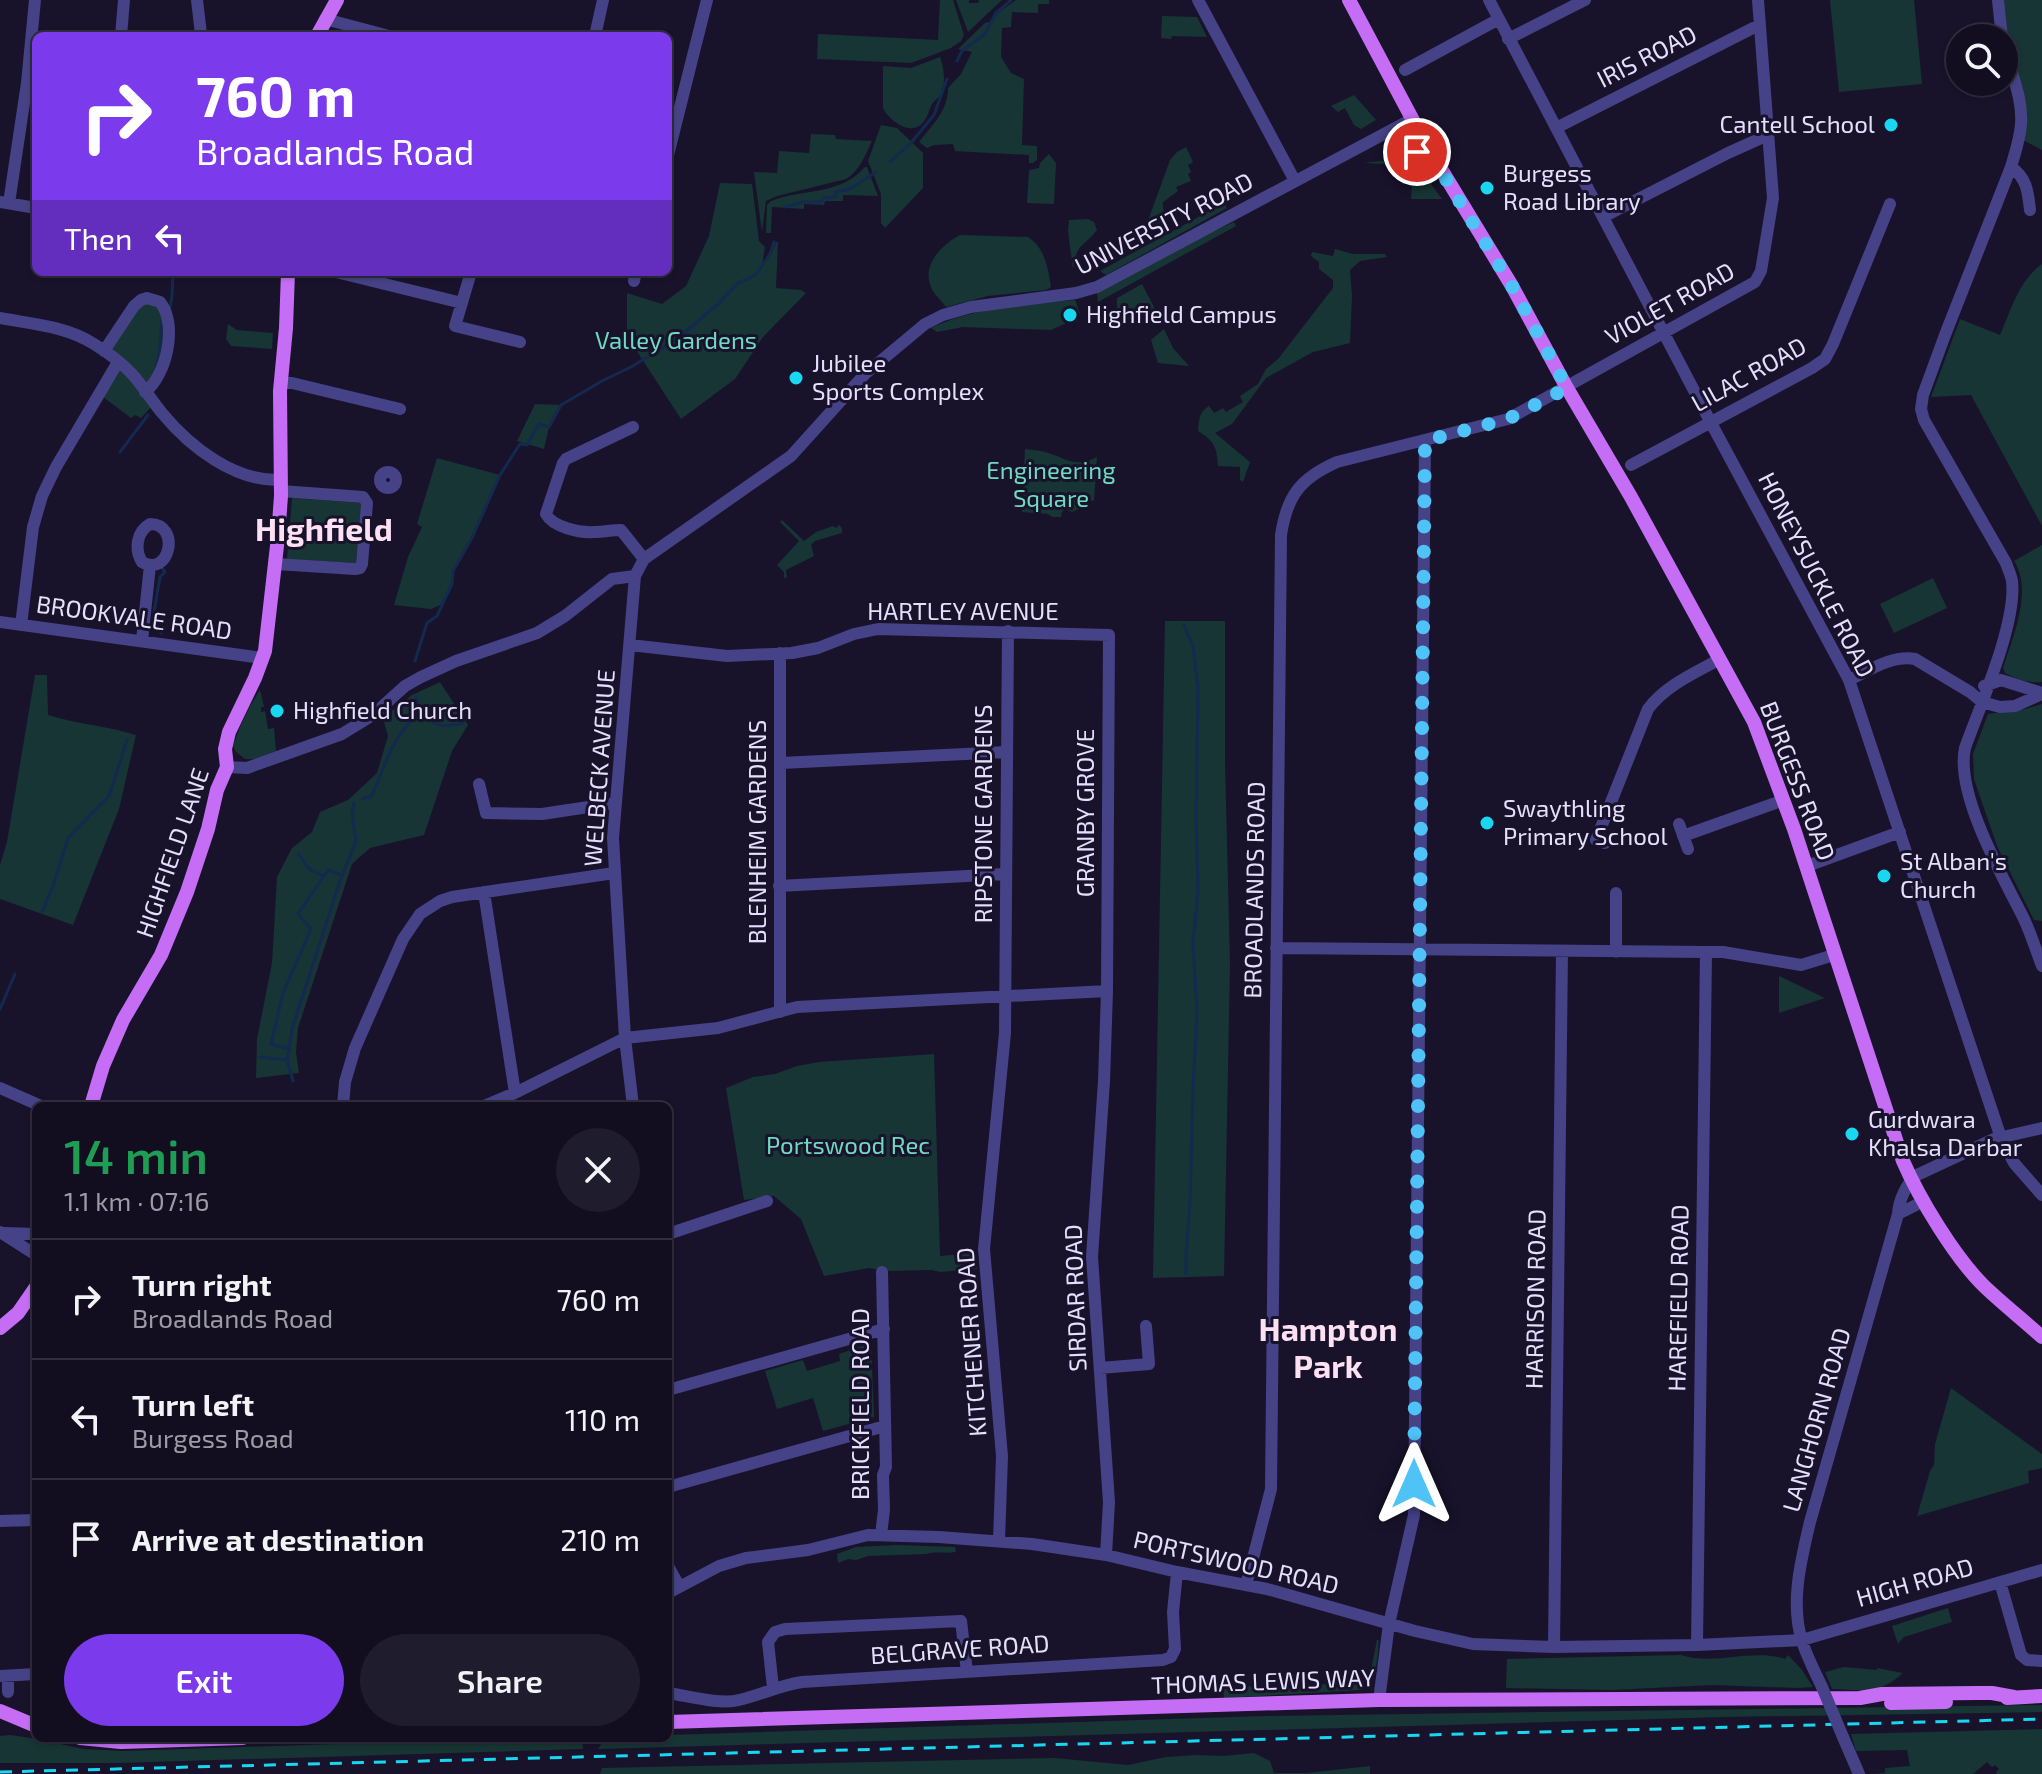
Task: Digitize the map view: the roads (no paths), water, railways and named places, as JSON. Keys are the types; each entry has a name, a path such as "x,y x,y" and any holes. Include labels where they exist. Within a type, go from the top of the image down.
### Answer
{"main road":[{"path":"319,32 337,0"},
{"name":"BURGESS ROAD","path":"1349,0 1406,123 1434,161 1512,286 1754,722 1807,866 1911,1180 1955,1249 1984,1286 2042,1337"},
{"name":"HIGHFIELD LANE","path":"92,1102 103,1066 123,1020 166,943 227,767 225,749 229,732 255,678 266,642 276,564 281,486 281,383 288,276"},
{"path":"0,1328 18,1313 32,1293"},
{"name":"THOMAS LEWIS WAY","path":"672,1722 1379,1700 1860,1698 1883,1703 1922,1703 2042,1696"},
{"path":"2,1714 32,1725"}],"street":[{"path":"32,207 4,202 27,83 35,0"},
{"path":"121,32 124,0"},
{"path":"197,0 201,32"},
{"path":"596,32 603,0"},
{"path":"674,106 707,0"},
{"path":"1198,0 1295,181"},
{"name":"HONEYSUCKLE ROAD","path":"1489,0 1849,680 2001,1138 2014,1163 2042,1195"},
{"path":"1508,39 1585,0"},
{"name":"VIOLET ROAD","path":"1567,388 1748,287 1758,278 1773,198 1758,0"},
{"path":"1998,0 2001,24"},
{"path":"325,19 374,32"},
{"path":"1405,70 1499,19"},
{"name":"IRIS ROAD","path":"1556,128 1759,25"},
{"path":"2018,96 2020,133 2011,167 1923,395 1921,409 1924,420 2006,563 2012,580 2007,623 1964,755 1966,780 1986,843 2042,966"},
{"name":"UNIVERSITY ROAD","path":"635,576 644,559 791,456 865,374 925,324 971,307 1076,293 1097,287 1406,123"},
{"path":"1603,217 1768,135"},
{"path":"2011,167 2020,173 2024,181 2030,210"},
{"name":"LILAC ROAD","path":"1631,465 1825,359 1890,204"},
{"path":"352,276 462,303"},
{"path":"470,276 455,326 520,342"},
{"path":"104,351 137,303 147,298 160,302 168,320 166,351 158,378 145,392"},
{"path":"0,318 62,329 86,339 132,374 178,431 207,454 253,478 281,486 366,498"},
{"path":"21,625 33,527 42,496 118,362"},
{"path":"281,383 400,409"},
{"name":"BROADLANDS ROAD","path":"1246,1585 1271,1489 1281,535 1284,515 1302,483 1320,469 1508,419 1567,388"},
{"path":"633,427 566,459 546,514 551,522 580,531 621,530 644,559"},
{"path":"1379,1700 1389,1624 1414,1515 1425,441"},
{"path":"366,498 382,485"},
{"path":"276,564 360,568 366,498"},
{"path":"142,641 150,565"},
{"path":"227,767 247,768 342,734 358,726 405,686 421,677 456,661 537,633 565,616 612,579 635,576"},
{"name":"WELBECK AVENUE","path":"633,1102 625,1038 613,838 635,576"},
{"name":"BROOKVALE ROAD","path":"0,622 262,658"},
{"name":"HARTLEY AVENUE","path":"630,645 727,656 792,653 878,629 1109,635"},
{"name":"RIPSTONE GARDENS","path":"1005,997 1008,631"},
{"name":"GRANBY GROVE","path":"1107,991 1109,635"},
{"name":"BLENHEIM GARDENS","path":"780,653 780,1012"},
{"path":"1849,680 1891,660 1908,658 1915,659 1982,702 2000,707 2015,706 2042,693"},
{"path":"1605,843 1596,840 1648,709 1672,686 1720,659"},
{"path":"1970,692 2001,680 2042,693"},
{"path":"781,763 1006,752"},
{"path":"479,784 486,813 542,814 615,803"},
{"path":"1688,849 1681,830 1784,800"},
{"path":"1807,866 1900,832"},
{"path":"343,1102 345,1082 355,1048 410,927 420,914 440,901 614,873"},
{"path":"779,886 1005,874"},
{"path":"484,892 515,1093"},
{"path":"1616,893 1616,952"},
{"path":"1276,948 1723,952 1801,965 1834,955"},
{"name":"HARRISON ROAD","path":"1554,1647 1562,951"},
{"name":"HAREFIELD ROAD","path":"1697,1645 1706,952"},
{"path":"494,1102 625,1038 718,1028 797,1007 1107,991"},
{"name":"SIRDAR ROAD","path":"1106,1555 1109,1502 1092,1257 1107,991"},
{"name":"KITCHENER ROAD","path":"999,1541 1002,1456 984,1249 1001,1077 1005,997"},
{"path":"0,1088 32,1102"},
{"path":"1911,1180 2001,1138 2042,1128"},
{"name":"LANGHORN ROAD","path":"1859,1774 1802,1640 1798,1598 1802,1555 1899,1204 1911,1180"},
{"path":"672,1233 767,1201"},
{"path":"1898,1214 1924,1201"},
{"path":"1,1232 32,1234"},
{"path":"1,1232 32,1252"},
{"name":"BRICKFIELD ROAD","path":"881,1535 883,1475 886,1467 882,1272"},
{"path":"1100,1368 1149,1364 1146,1326"},
{"path":"672,1389 884,1329"},
{"path":"672,1486 885,1426"},
{"path":"0,1521 32,1520"},
{"name":"PORTSWOOD ROAD","path":"674,1589 719,1566 746,1558 808,1550 855,1537 881,1535 999,1541 1106,1555 1246,1585 1473,1644 1554,1647 1802,1640"},
{"name":"HIGH ROAD","path":"1802,1640 2042,1570"},
{"name":"BELGRAVE ROAD","path":"672,1694 727,1702 802,1682 1163,1660 1171,1657 1175,1649 1177,1572"},
{"path":"2000,1582 2021,1655 2027,1660 2042,1661"},
{"path":"773,1688 768,1642 775,1632 785,1629 961,1621 967,1672"},
{"path":"8,1692 4,1676 32,1674"}],"waterway":[{"path":"957,61 962,51 985,34 996,13 1011,0"},
{"path":"890,162 934,115 947,79"},
{"path":"785,207 835,197 836,192 850,189 876,172"},
{"path":"415,661 427,623 437,616 452,584 453,571 472,538 500,475 520,444 527,445 539,424 549,427 561,405 677,339 738,283 757,273 774,242"},
{"path":"169,312 173,276"},
{"path":"156,366 162,322"},
{"path":"120,452 148,415"},
{"path":"161,633 153,618 160,577 165,572 162,568"},
{"path":"1184,625 1193,646 1198,688 1198,892 1193,943 1197,1013 1186,1274"},
{"path":"362,799 372,796 397,739 421,713 416,697"},
{"path":"423,714 430,715 443,705"},
{"path":"421,713 440,725 463,723"},
{"path":"42,912 68,838 109,796 127,740"},
{"path":"293,1081 287,1060 292,1029 356,841 352,815 354,803"},
{"path":"298,853 309,869 323,876"},
{"path":"290,1049 271,1044 283,993 311,929 298,914 328,870 342,875"},
{"path":"0,1009 15,974"},
{"path":"260,1057 287,1060"}],"railway":[{"path":"0,1772 2042,1719"}],"place":[{"name":"Cantell School","path":"1891,125"},
{"name":"Burgess Road Library","path":"1487,188"},
{"name":"Highfield Campus","path":"1070,315"},
{"name":"Jubilee Sports Complex","path":"796,378"},
{"name":"Highfield Church","path":"277,711"},
{"name":"Swaythling Primary School","path":"1487,823"},
{"name":"St Alban's Church","path":"1884,876"},
{"name":"Gurdwara Khalsa Darbar","path":"1852,1134"}],"district":[{"name":"Highfield","path":"324,530"},
{"name":"Hampton Park","path":"1328,1348"}],"park label":[{"name":"Valley Gardens","path":"676,341"},
{"name":"Engineering Square","path":"1051,485"},
{"name":"Portswood Rec","path":"848,1146"}]}
